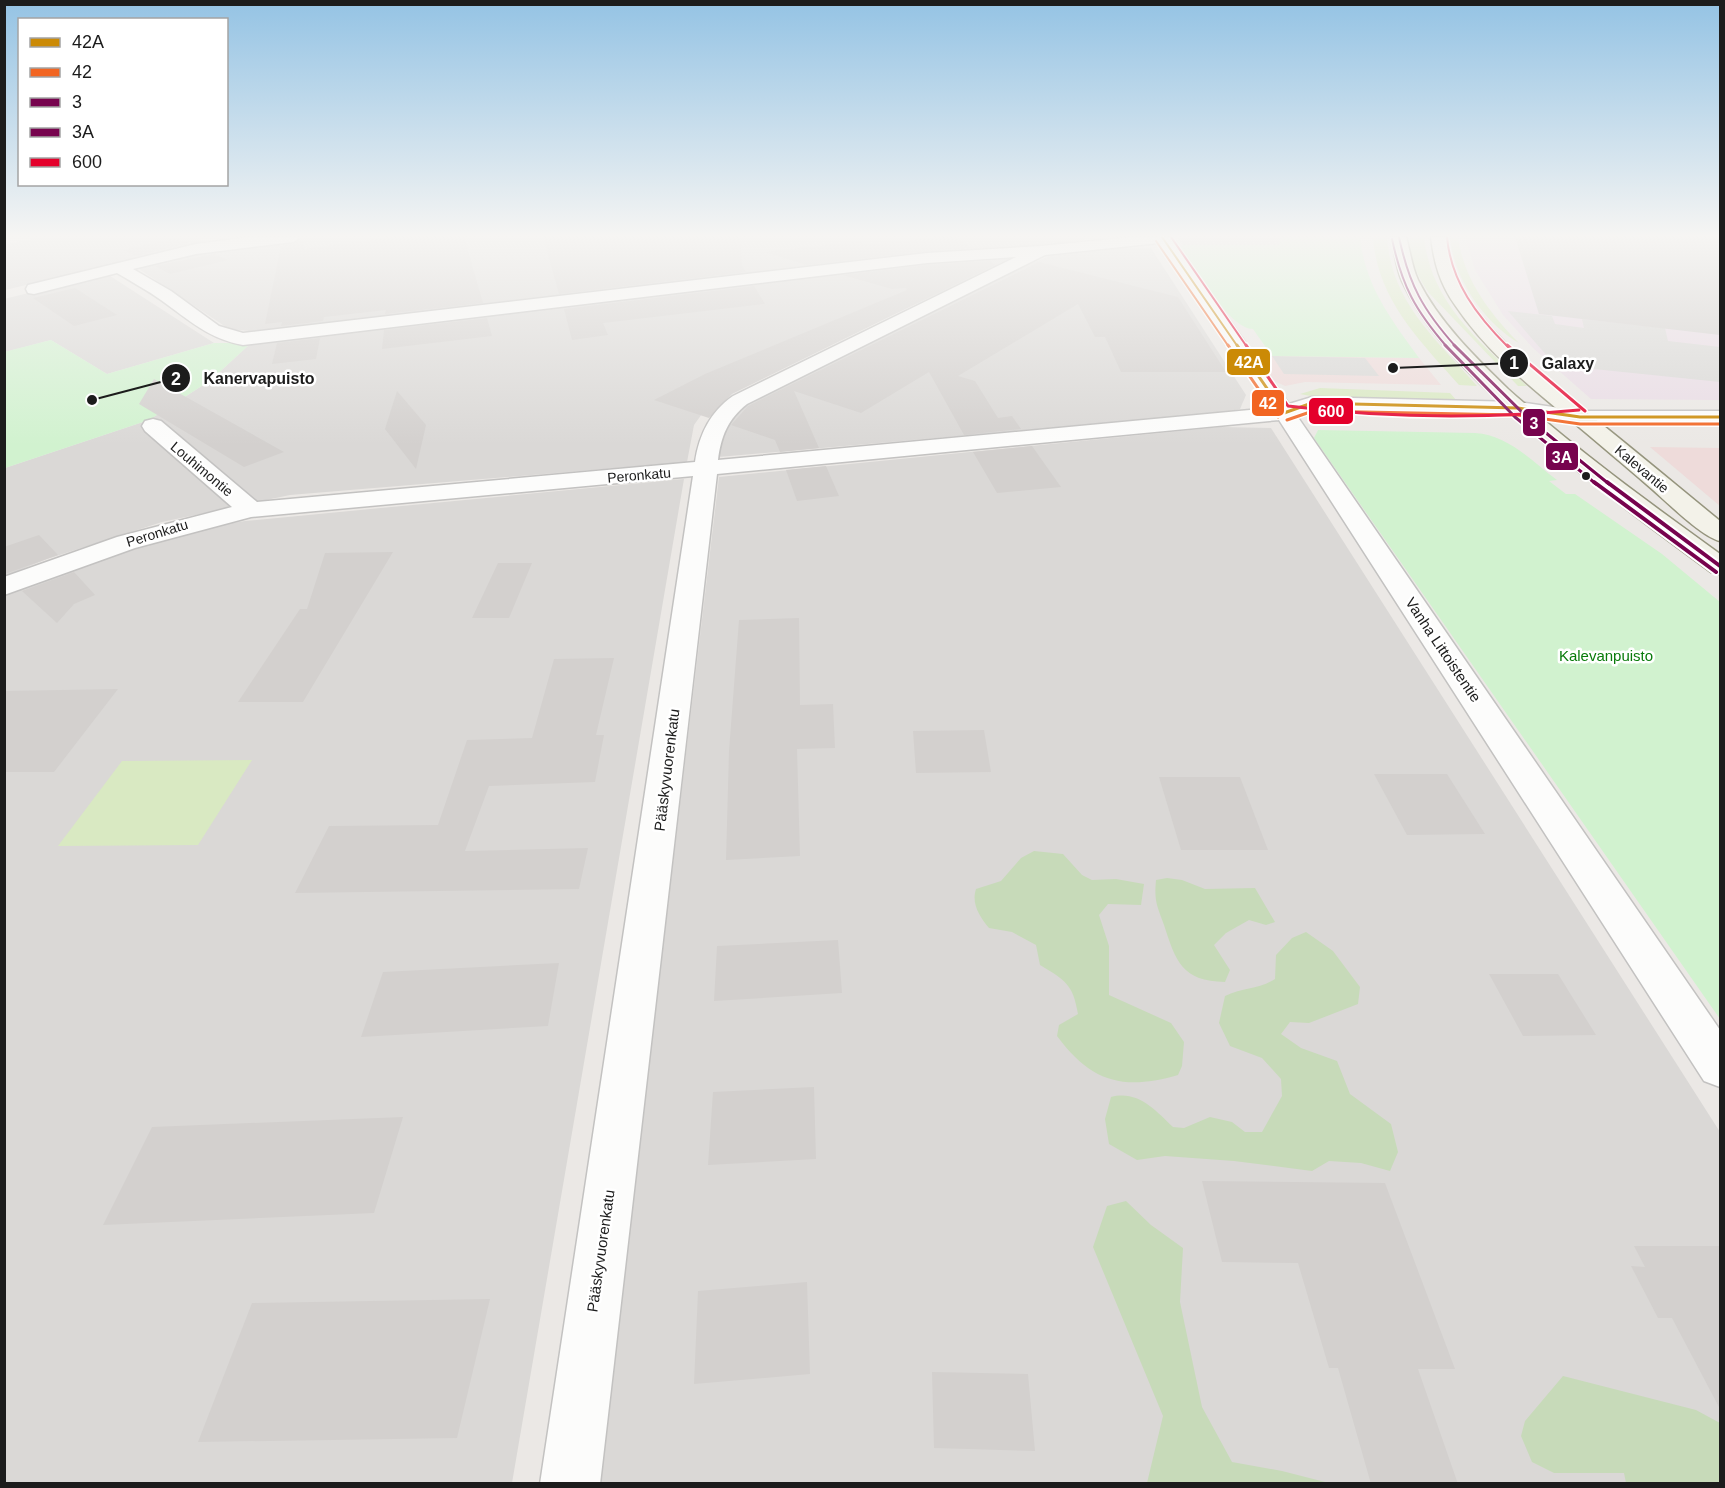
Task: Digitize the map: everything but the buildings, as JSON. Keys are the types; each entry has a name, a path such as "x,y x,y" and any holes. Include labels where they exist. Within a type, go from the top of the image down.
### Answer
{"main road":[{"name":"Kalevantie","path":"1425,306 1451,341 1526,416 1584,466 1720,566"},
{"name":"Kalevantie","path":"1465,306 1497,344 1580,417 1720,533"}],"street":[{"path":"180,306 197,320 221,334 243,339 518,306"},
{"name":"Pääskyvuorenkatu","path":"570,1484 709,444 718,419 734,402 928,306"},
{"name":"Vanha Littoistentie","path":"1210,306 1284,413 1720,1067"},
{"name":"Peronkatu","path":"4,587 119,544 197,521 251,510 707,469 1284,413 1329,420 1526,416 1720,417"},
{"name":"Louhimontie","path":"153,426 251,510"}],"shaded area":[{"path":"4,306 157,306 214,343 107,374 51,340 5,352"},
{"path":"195,306 493,306 259,332 229,329"},
{"path":"555,306 911,306 726,391 709,404 694,425 687,462 290,495 162,522 47,559 5,576 5,468 149,420 211,380 251,343"},
{"path":"940,306 1189,306 1246,395 1240,409 1219,413 718,457 724,424 746,404 800,373"},
{"path":"1498,306 1720,306 1720,400 1591,399 1533,348"},
{"path":"1508,311 1552,316 1555,324 1584,328 1582,319 1665,328 1668,341 1720,347 1720,382 1555,365"},
{"path":"1272,356 1419,358 1441,385 1305,382 1285,386 1270,379 1263,366"},
{"path":"1272,356 1365,358 1379,376 1284,374"},
{"path":"1221,427 1271,428 1720,1132 1720,1483 599,1484 719,477"},
{"path":"1650,447 1720,448 1720,506"},
{"path":"684,479 512,1483 5,1484 5,594 135,546 196,529 245,521"}],"green space":[{"path":"1221,306 1384,306 1419,358 1272,356 1253,329 1244,326"},
{"path":"1396,306 1410,306 1477,386 1459,385 1403,318"},
{"path":"1442,306 1451,306 1476,338 1527,386 1518,386"},
{"path":"1478,306 1487,306 1519,343 1506,334"},
{"path":"51,340 107,374 214,343 251,343 211,380 149,420 5,468 4,352"},
{"path":"1320,388 1450,393 1457,401 1326,399 1300,394"},
{"path":"1311,409 1465,412 1470,416 1340,414"},
{"name":"Kalevanpuisto","path":"1318,430 1475,433 1498,439 1519,450 1557,480 1549,481 1566,494 1575,494 1662,554 1720,602 1720,1019 1314,438"},
{"path":"252,760 198,845 58,846 122,761"},
{"path":"1034,851 1063,854 1082,875 1092,880 1116,879 1144,884 1141,905 1108,904 1099,915 1109,946 1109,995 1171,1023 1184,1042 1182,1066 1178,1075 1141,1082 1110,1079 1083,1064 1057,1036 1059,1025 1078,1014 1070,989 1062,979 1040,965 1036,945 1012,932 989,928 980,915 975,900 976,889 1001,881 1021,858"},
{"path":"1167,878 1182,880 1205,889 1255,888 1275,922 1266,925 1249,920 1226,933 1214,945 1230,970 1225,982 1199,978 1183,967 1177,959 1156,899 1156,880"},
{"path":"1306,932 1333,951 1360,987 1358,1004 1309,1023 1290,1022 1281,1034 1301,1048 1337,1061 1350,1094 1391,1124 1398,1152 1390,1171 1361,1163 1329,1161 1312,1171 1234,1161 1165,1156 1137,1160 1109,1144 1105,1119 1111,1097 1121,1096 1130,1096 1145,1103 1173,1127 1184,1128 1210,1117 1232,1122 1245,1132 1262,1132 1282,1096 1281,1079 1262,1058 1230,1046 1219,1023 1225,996 1275,979 1276,955 1292,938"},
{"path":"1126,1201 1151,1225 1183,1248 1180,1302 1202,1407 1232,1462 1329,1483 1147,1483 1163,1416 1093,1247 1107,1206"},
{"path":"1563,1376 1696,1410 1720,1423 1720,1483 1626,1483 1624,1473 1554,1473 1532,1462 1521,1436 1525,1421"}],"transit line":[{"name":"42","path":"1201,306 1278,417"},
{"name":"42A","path":"1210,306 1284,413"},
{"name":"600","path":"1219,306 1288,406 1360,414 1434,417 1579,410"},
{"name":"3A","path":"1416,306 1441,340 1515,417 1580,471 1716,572"},
{"name":"3","path":"1425,306 1478,371 1530,420 1637,505 1720,566"},
{"name":"600","path":"1473,306 1513,351 1585,411"},
{"name":"42A","path":"1284,413 1312,403 1518,408 1580,417 1720,417"},
{"name":"42","path":"1287,420 1313,411 1517,415 1580,424 1720,424"}],"place":[{"name":"Galaxy","path":"1393,368"},
{"name":"Kanervapuisto","path":"92,400"}]}
